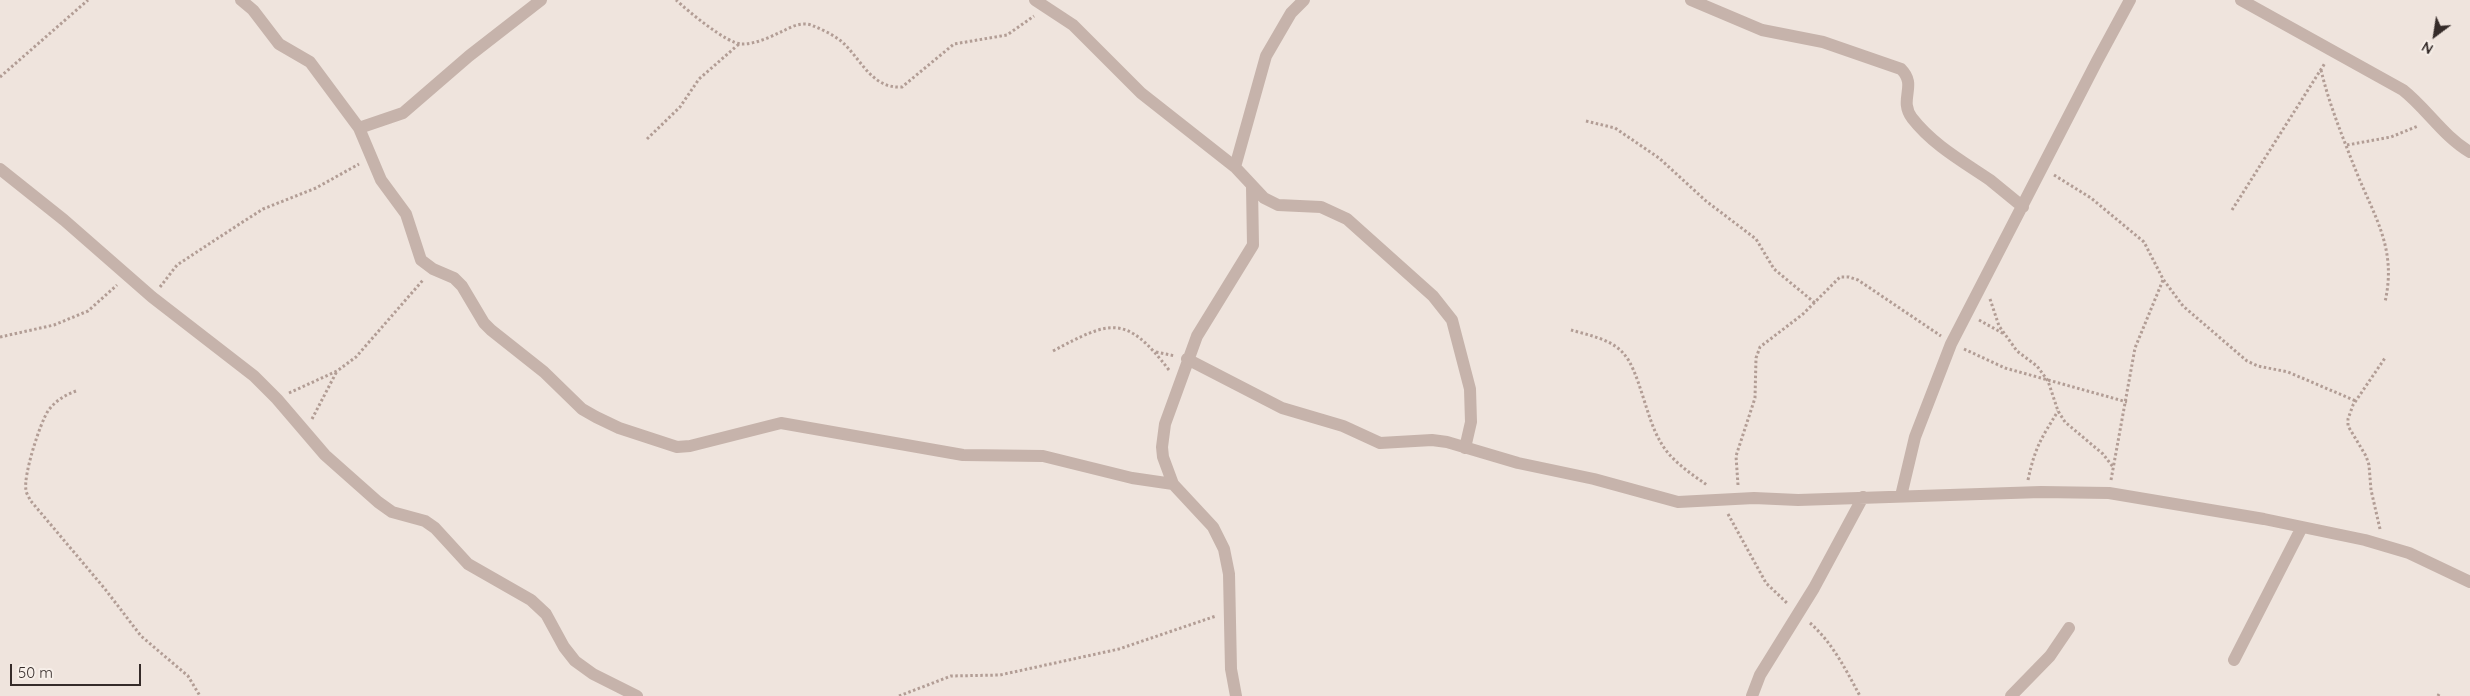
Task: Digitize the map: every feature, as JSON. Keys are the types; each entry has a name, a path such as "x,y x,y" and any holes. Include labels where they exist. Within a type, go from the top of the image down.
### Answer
{"street":[{"path":"242,0 253,10 279,44 310,62 359,128 380,180 406,214 421,260 433,269 458,282 491,330 544,372 582,409 619,428 677,447 704,443 764,426 787,423 963,455 1043,456 1140,479 1172,484"},
{"path":"359,128 403,113 469,56 541,0"},
{"path":"1235,167 1266,56 1291,13 1304,0"},
{"path":"1691,0 1762,30 1823,42 1901,70 1908,76 1909,82 1905,104 1907,110 1921,129 1941,147 2023,206"},
{"path":"1901,496 1915,437 1951,344 2130,0"},
{"path":"2241,0 2403,90 2418,102 2451,139 2470,152"},
{"path":"1040,3 1087,37 1147,98 1235,167 1264,198 1278,204 1321,207 1340,215 1433,296 1452,320 1466,367 1470,389 1471,422 1465,448"},
{"path":"0,169 64,220 152,297 254,376 277,399 303,432 325,455 378,502 392,512 425,521 435,528 468,564 531,600 546,614 564,647 575,661 592,674 637,696"},
{"path":"1236,696 1232,669 1229,574 1224,549 1213,527 1172,484 1163,457 1162,447 1165,424 1187,359 1208,317 1253,245 1252,187"},
{"path":"1187,359 1282,408 1343,426 1380,443 1432,440 1535,468 1634,488 1678,502 1729,499 1798,500 2026,492 2109,493 2302,527 2385,546 2409,553 2470,582"},
{"path":"1752,696 1760,675 1798,613 1862,497"},
{"path":"2234,660 2302,527"},
{"path":"2011,696 2050,656 2069,628"}],"path":[{"path":"0,76 88,0"},
{"path":"676,0 714,31 740,44 752,44 795,26 807,24 825,31 842,42 876,80 892,88 902,87 954,44 1007,35 1040,3"},
{"path":"647,139 680,107 699,79 740,44"},
{"path":"2232,210 2332,52"},
{"path":"2321,70 2347,146 2387,243 2389,278 2385,302"},
{"path":"1586,121 1615,128 1659,158 1706,201 1756,239 1774,269 1815,303"},
{"path":"2347,146 2390,137 2415,126 2438,125"},
{"path":"152,297 177,265 205,245 263,209 316,188 371,157"},
{"path":"2042,169 2061,178 2117,217 2144,242 2164,279 2183,306 2247,361 2293,374 2356,401"},
{"path":"277,399 337,371 356,357 433,269"},
{"path":"0,338 54,326 88,312 127,276"},
{"path":"1860,696 1842,663 1823,635 1766,583 1752,561 1731,518 1729,499 1736,470 1736,456 1755,398 1757,352 1766,340 1815,303 1832,283 1840,277 1849,277 1871,288 1951,344 2005,368 2127,402"},
{"path":"2109,493 2127,402 2135,348 2164,279"},
{"path":"1984,280 1994,315 2017,351 2037,366 2048,381 2058,411 2064,422 2103,454 2113,467"},
{"path":"1976,319 2005,334"},
{"path":"1052,351 1087,333 1104,327 1117,327 1132,331 1144,341 1179,382"},
{"path":"1571,330 1609,342 1623,352 1633,369 1641,395 1660,441 1684,468 1729,499"},
{"path":"2385,358 2356,401 2348,418 2348,426 2366,456 2369,465 2370,490 2385,546"},
{"path":"303,432 337,371"},
{"path":"76,391 63,396 55,403 42,423 25,489 30,500 105,589 141,636 188,676 200,696"},
{"path":"2026,492 2033,455 2039,441 2058,411"},
{"path":"899,696 951,676 1000,675 1119,649 1231,610"}]}
